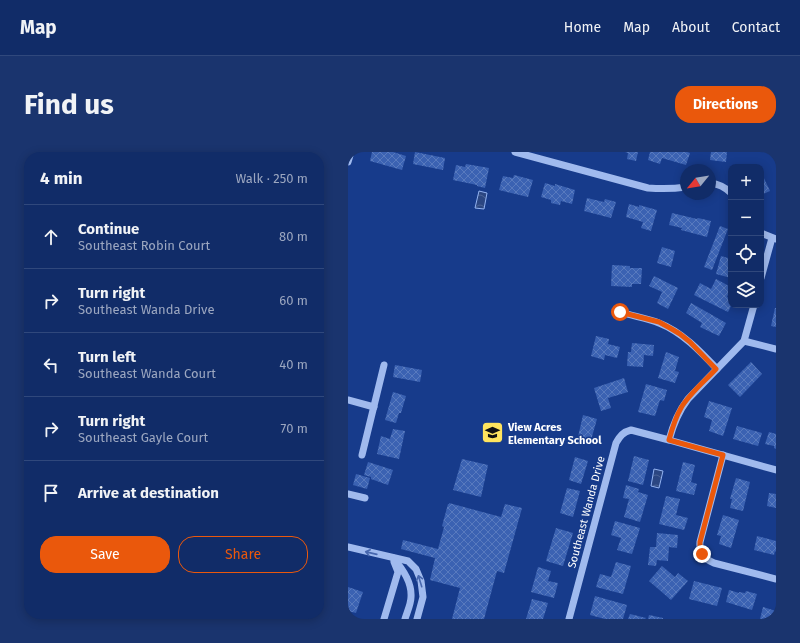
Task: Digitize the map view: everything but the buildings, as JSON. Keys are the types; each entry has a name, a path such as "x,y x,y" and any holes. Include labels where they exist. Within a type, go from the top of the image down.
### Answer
{"street":[{"path":"348,162 350,152"},
{"path":"515,152 648,188 680,188"},
{"path":"716,183 728,190"},
{"path":"763,272 774,239 764,234"},
{"path":"753,308 744,341 688,399 682,407 673,426 669,440 776,470"},
{"path":"620,312 659,322 670,328 690,342 716,369"},
{"path":"744,341 776,349"},
{"path":"362,455 384,364"},
{"path":"348,400 374,407"},
{"name":"Southeast Wanda Drive","path":"569,619 616,443 620,436 630,430 669,440"},
{"path":"723,455 700,542 702,554 706,559 714,563 776,579"},
{"path":"348,494 365,498"},
{"path":"348,547 408,561 416,569 421,581 423,597 417,619"},
{"path":"384,619 398,572 393,558"},
{"path":"393,558 410,582 411,598 405,619"}],"water":[{"path":"479,191 487,193 484,209 475,208"},
{"path":"654,469 663,471 659,488 651,486"}],"place":[{"name":"View Acres Elementary School","path":"492,433"}],"route":[{"path":"620,312 659,322 670,328 690,342 716,369 682,407 673,426 669,440 723,455 700,542 702,554"}]}
